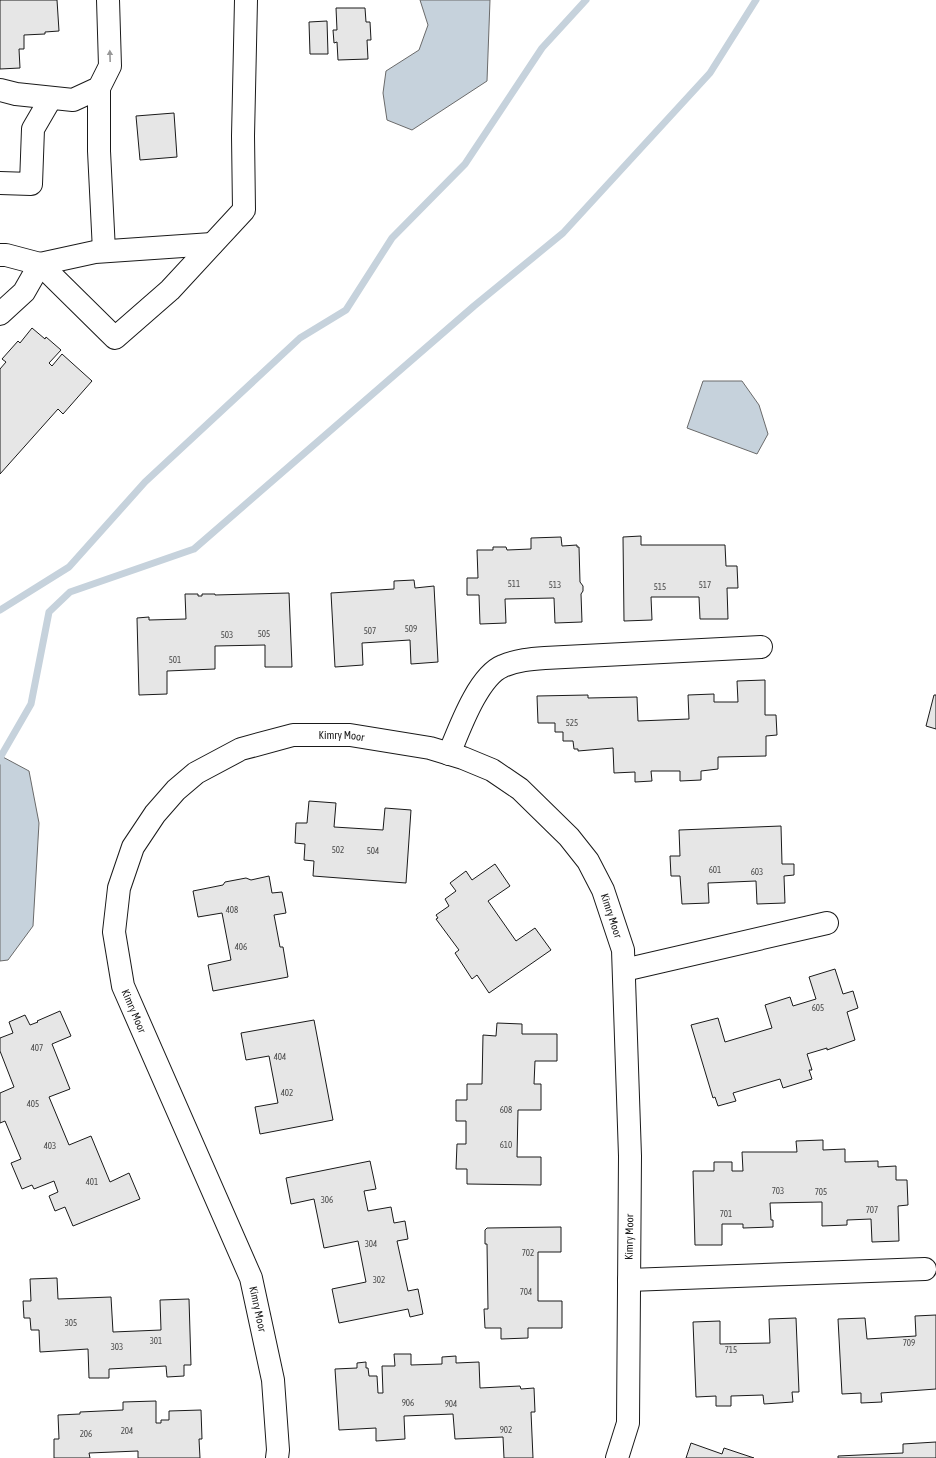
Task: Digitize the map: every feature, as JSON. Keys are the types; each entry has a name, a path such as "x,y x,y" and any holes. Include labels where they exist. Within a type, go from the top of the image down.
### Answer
{"street":[{"path":"104,252 99,152 99,88 110,66 108,0"},
{"path":"40,264 115,338 170,290 244,210 243,136 246,0"},
{"path":"0,90 16,94 73,100 99,88"},
{"path":"0,183 31,184 33,129 51,98"},
{"path":"0,255 6,255 40,264 104,252 212,244"},
{"path":"0,314 24,292 40,264"},
{"path":"449,754 471,704 487,678 501,666 518,660 761,647"},
{"name":"Kimry Moor","path":"277,1458 278,1450 273,1380 251,1278 123,986 114,932 119,888 133,847 155,814 176,790 196,773 241,749 293,735 350,735 430,748 492,770 520,789 570,837 588,861 604,890 624,950 630,1156 628,1424 617,1458"},
{"path":"624,970 827,924"},
{"path":"629,1280 925,1269"}],"shaded area":[{"path":"420,0 490,0 487,81 412,130 387,120 383,93 386,71 419,50 428,25"},
{"path":"703,381 742,381 759,405 768,434 757,454 687,428"},
{"path":"1,756 29,771 39,823 33,926 8,960 0,961 0,757"}],"building":[{"path":"0,0 57,0 59,31 45,32 45,34 24,35 24,49 19,49 20,68 0,69"},
{"path":"336,8 365,8 366,22 370,22 371,40 367,40 368,59 338,60 337,42 334,43 333,30 337,30"},
{"path":"327,21 328,54 310,54 309,22"},
{"path":"174,113 177,157 140,160 136,116"},
{"path":"32,328 45,339 46,337 61,350 49,363 52,366 62,354 92,381 63,414 58,409 0,474 0,369 6,362 2,359 18,341 20,343"},
{"path":"641,536 641,545 725,545 726,566 737,566 738,588 727,588 728,619 700,619 699,597 651,597 652,620 624,621 623,537"},
{"path":"561,537 562,546 577,545 577,547 579,547 580,582 583,586 583,591 581,594 582,622 555,623 554,598 505,599 506,623 480,624 479,595 467,595 467,578 478,578 477,550 493,550 493,547 506,547 507,550 531,549 531,538"},
{"path":"414,580 415,588 434,586 438,662 411,664 410,640 362,643 363,665 335,667 331,593 394,589 394,581"},
{"path":"289,593 292,667 265,667 265,645 215,646 215,669 167,671 167,694 139,695 137,618 149,617 149,620 186,619 185,594 198,594 198,596 202,596 202,594"},
{"path":"765,680 765,715 776,715 777,735 766,736 766,756 718,757 718,769 701,771 701,780 680,781 680,771 651,771 652,781 635,782 635,772 614,773 613,748 578,751 578,749 574,749 573,741 563,741 563,732 555,732 555,723 538,723 537,696 588,695 588,698 637,697 638,721 689,719 688,695 714,694 714,702 738,702 737,681"},
{"path":"934,695 936,695 936,729 926,726"},
{"path":"309,801 336,803 334,827 383,830 385,808 411,810 406,883 313,876 314,861 304,860 305,844 295,843 296,823 307,823"},
{"path":"781,826 782,864 794,864 794,875 784,876 785,903 757,904 756,881 708,883 709,903 682,904 680,876 671,876 670,856 680,856 679,830"},
{"path":"495,864 510,886 488,901 516,941 535,928 551,950 489,993 477,975 472,979 455,953 459,950 436,919 438,918 436,915 449,906 445,899 456,891 450,883 466,871 472,880"},
{"path":"269,876 272,893 282,892 286,913 274,915 280,947 283,947 288,977 213,991 208,965 231,960 222,913 198,917 193,891 223,885 225,882 246,878 251,880"},
{"path":"835,969 843,994 853,991 858,1008 847,1012 855,1040 827,1050 827,1048 807,1054 812,1070 809,1070 812,1079 783,1088 780,1079 733,1093 736,1101 718,1106 715,1097 713,1098 691,1025 718,1018 725,1042 772,1028 765,1005 790,997 793,1006 816,999 809,977"},
{"path":"60,1011 71,1036 52,1044 70,1089 49,1097 69,1145 91,1136 110,1182 129,1173 140,1199 73,1226 65,1207 55,1211 49,1196 58,1192 54,1181 34,1189 32,1185 22,1189 11,1163 21,1159 5,1121 0,1123 0,1093 14,1087 0,1051 0,1038 13,1033 9,1022 25,1015 30,1025"},
{"path":"314,1020 333,1120 260,1134 255,1107 278,1103 269,1056 246,1060 241,1033"},
{"path":"497,1023 522,1024 522,1034 557,1034 557,1061 535,1061 534,1084 541,1084 541,1110 518,1110 517,1157 541,1157 541,1185 467,1184 467,1169 456,1169 457,1144 466,1144 466,1121 456,1121 456,1100 467,1100 467,1084 482,1084 483,1035 496,1036"},
{"path":"823,1140 823,1150 845,1149 845,1162 878,1161 878,1167 896,1166 896,1180 907,1180 908,1205 898,1206 899,1241 872,1242 871,1219 847,1220 847,1225 822,1226 822,1202 770,1203 773,1227 743,1228 743,1224 722,1224 722,1245 695,1245 693,1171 714,1171 714,1162 732,1162 732,1171 743,1171 742,1152 797,1152 796,1141"},
{"path":"370,1161 376,1189 364,1191 368,1211 391,1207 394,1223 405,1221 408,1239 397,1241 408,1291 418,1289 423,1314 410,1317 408,1309 339,1323 332,1289 366,1282 358,1241 324,1248 314,1199 291,1204 286,1178"},
{"path":"561,1227 561,1252 538,1252 538,1301 562,1301 562,1328 528,1328 528,1338 501,1339 501,1328 485,1328 484,1309 488,1309 487,1244 485,1244 485,1230 487,1228"},
{"path":"57,1278 58,1299 111,1297 113,1332 161,1330 160,1300 189,1299 191,1365 184,1365 184,1376 167,1377 166,1366 109,1369 109,1378 89,1378 88,1349 40,1352 39,1330 31,1330 30,1318 24,1318 23,1301 31,1301 30,1279"},
{"path":"936,1315 936,1389 881,1393 882,1402 861,1403 861,1393 842,1394 838,1319 865,1318 867,1339 916,1336 915,1316"},
{"path":"796,1318 799,1392 792,1392 793,1402 764,1404 763,1395 731,1396 731,1406 716,1406 716,1396 696,1397 693,1322 720,1321 720,1344 770,1343 769,1319"},
{"path":"394,1354 411,1354 411,1365 442,1364 442,1357 456,1356 456,1363 479,1362 480,1388 520,1386 521,1389 534,1388 535,1412 531,1412 533,1458 504,1458 503,1437 455,1439 453,1414 404,1416 405,1439 376,1441 376,1428 339,1430 335,1369 357,1368 357,1363 366,1362 366,1368 368,1368 369,1376 377,1376 378,1393 383,1393 382,1366 395,1366"},
{"path":"156,1401 156,1423 161,1423 161,1420 169,1420 169,1411 201,1410 202,1439 199,1439 200,1458 138,1458 138,1451 89,1453 90,1458 54,1458 54,1439 59,1439 58,1415 80,1414 80,1412 123,1410 123,1402"},
{"path":"936,1442 936,1458 838,1458 838,1456 903,1453 903,1444"},
{"path":"691,1443 722,1454 724,1448 754,1458 686,1458"}],"waterway":[{"path":"0,610 69,567 145,482 300,338 346,310 392,238 465,164 542,48 586,0"},
{"path":"0,761 1,756 31,704 49,612 70,592 194,549 474,306 563,233 710,73 756,0"}]}
